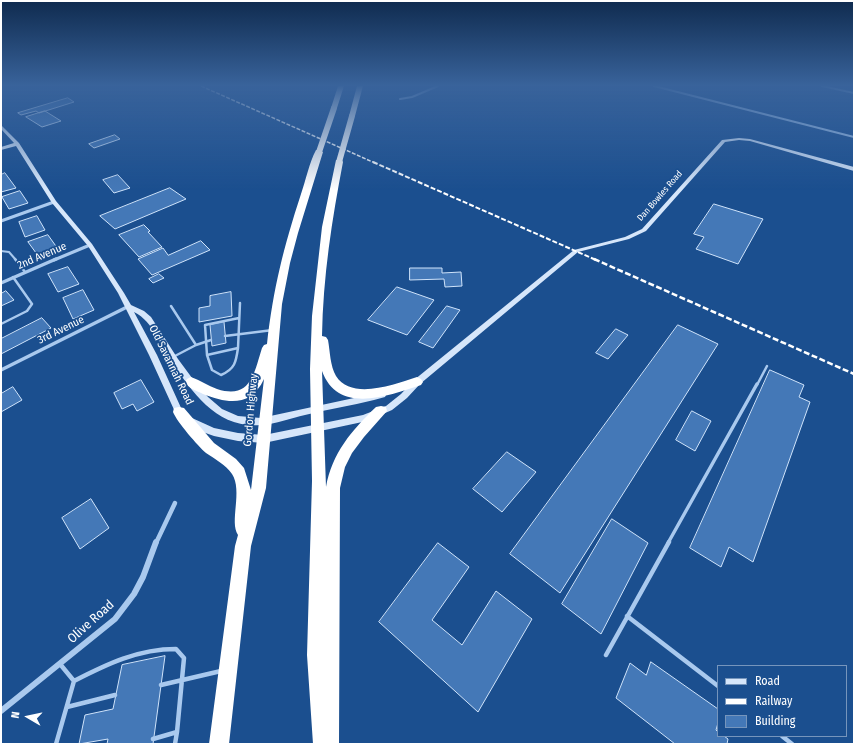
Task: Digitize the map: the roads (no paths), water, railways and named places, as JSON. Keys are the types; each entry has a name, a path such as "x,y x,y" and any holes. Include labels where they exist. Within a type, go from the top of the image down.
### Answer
{"highway":[{"name":"Gordon Highway","path":"220,744 243,546 259,488 275,330 285,263 297,219 330,121"},
{"path":"323,744 316,655 319,482 317,428 317,316 326,226 339,162 351,121"},
{"path":"317,316 328,371 332,380 338,387 348,392 368,394 383,392 417,382"},
{"path":"190,382 212,393 227,397 245,394 255,384 275,330"},
{"path":"330,744 333,506 335,478 350,443 360,430 382,411"},
{"path":"179,412 209,447 231,463 239,472 244,491 243,546"}],"street":[{"path":"790,121 854,137"},
{"name":"Old Savannah Road","path":"1,126 17,144 54,202 90,246 129,306 179,412 200,427 214,432 238,437 264,439 317,428"},
{"name":"Dan Bowles Road","path":"317,428 364,418 389,408 404,396 417,382 576,251 627,238 644,230 724,141 733,139 750,140 854,169"},
{"path":"1,149 17,144"},
{"path":"1,221 54,202"},
{"name":"2nd Avenue","path":"1,283 90,246"},
{"name":"Old Savannah Road","path":"129,306 146,316 190,382 215,408 228,416 250,421 266,421 317,409"},
{"name":"3rd Avenue","path":"1,370 129,306"},
{"name":"Dan Bowles Road","path":"317,409 387,394 417,382"},
{"name":"Olive Road","path":"1,711 115,618 127,604 143,577 152,551 175,503"}],"lane":[{"path":"1,251 9,252 25,272"},
{"path":"1,324 27,311 32,304 13,278"},
{"path":"239,318 205,325 207,355 212,370 220,375 231,372 236,365 240,303"},
{"path":"170,306 196,345"},
{"path":"225,336 275,330"},
{"path":"173,358 196,345 211,340"},
{"path":"207,355 238,348"},
{"path":"606,656 767,366"},
{"path":"628,616 717,685"},
{"path":"56,744 74,682 122,657 160,648 176,649 184,658 175,744"},
{"path":"60,664 74,682"},
{"path":"161,685 228,669"},
{"path":"67,707 115,695"},
{"path":"153,739 177,732"},
{"path":"783,737 792,744"}],"railway":[{"path":"280,121 375,163"},
{"path":"373,162 596,260"},
{"path":"594,259 854,374"}]}
